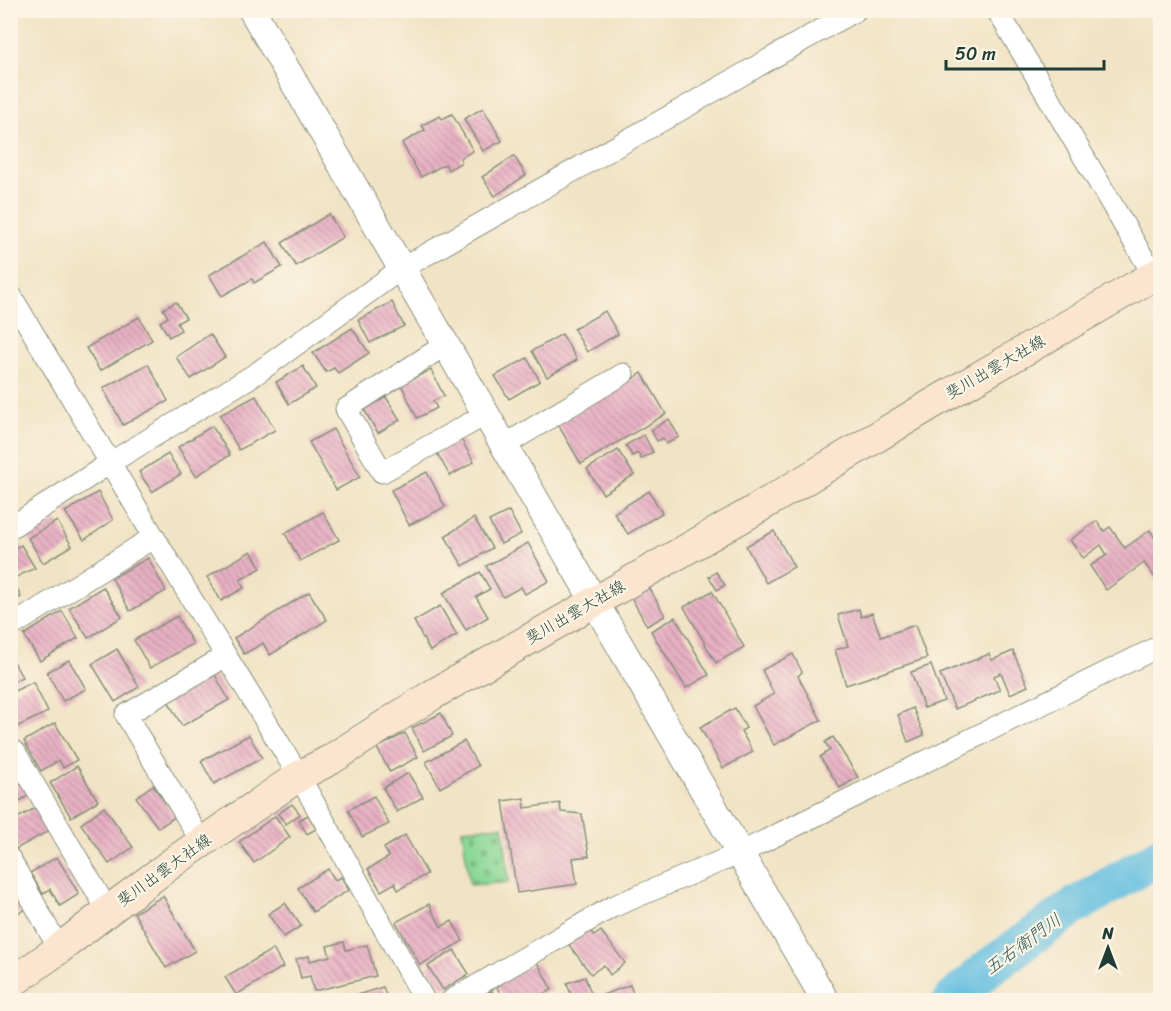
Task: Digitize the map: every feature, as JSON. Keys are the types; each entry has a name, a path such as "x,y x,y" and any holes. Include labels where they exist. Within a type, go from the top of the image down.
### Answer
{"main road":[{"name":"斐川出雲大社線","path":"11,982 202,843 299,776 330,760 432,695 747,514 932,404 1158,278"}],"street":[{"path":"252,10 825,1000"},
{"path":"10,528 110,463 257,373 401,269 856,10"},
{"path":"997,10 1158,278"},
{"path":"10,294 299,776 424,1000"},
{"path":"445,345 346,409 382,472 485,415"},
{"path":"503,446 623,374"},
{"path":"10,627 154,537"},
{"path":"452,1000 612,907 740,853 1161,646"},
{"path":"202,843 126,715 226,656"},
{"path":"10,755 15,752 108,911"},
{"path":"10,859 59,949"}],"green space":[{"path":"503,826 509,882 470,885 462,829"}],"building":[{"path":"483,108 502,141 483,151 464,119"},
{"path":"452,114 473,151 460,158 462,162 448,170 445,164 421,177 402,143 425,130 422,125 440,116 442,119"},
{"path":"514,156 526,175 495,196 482,177"},
{"path":"329,214 343,237 296,266 282,243"},
{"path":"267,242 282,267 254,283 252,279 222,296 209,275"},
{"path":"176,302 186,318 177,323 181,330 169,337 160,322 168,317 163,309"},
{"path":"392,302 404,326 370,343 358,320"},
{"path":"605,311 618,334 587,352 574,329"},
{"path":"139,317 152,340 100,371 86,348"},
{"path":"352,328 369,353 338,373 334,368 326,372 313,353"},
{"path":"210,334 225,357 191,379 176,357"},
{"path":"562,334 577,360 547,377 532,351"},
{"path":"527,358 540,381 509,399 495,376"},
{"path":"148,364 168,401 123,425 103,388"},
{"path":"303,366 316,388 289,404 276,382"},
{"path":"431,370 444,396 433,401 437,408 417,418 401,384"},
{"path":"642,373 666,414 581,464 557,423"},
{"path":"256,396 275,430 239,450 220,415"},
{"path":"386,397 400,420 378,433 364,410"},
{"path":"669,419 679,437 666,444 663,438 657,441 651,430"},
{"path":"212,426 230,455 196,476 178,447"},
{"path":"333,429 360,477 336,490 309,442"},
{"path":"644,435 653,452 641,459 638,453 632,456 626,445"},
{"path":"461,439 474,462 450,476 437,453"},
{"path":"618,450 634,475 603,494 587,469"},
{"path":"168,454 181,474 152,492 139,472"},
{"path":"427,472 445,507 409,525 391,490"},
{"path":"649,491 662,513 628,534 614,513"},
{"path":"98,492 113,520 84,540 65,512"},
{"path":"509,511 521,534 501,544 489,521"},
{"path":"323,512 339,540 300,561 285,533"},
{"path":"474,518 492,548 463,566 445,536"},
{"path":"57,521 72,546 43,563 28,538"},
{"path":"1097,521 1104,531 1110,527 1125,548 1150,530 1160,546 1160,582 1144,563 1106,590 1090,566 1107,555 1101,545 1083,558 1070,540"},
{"path":"774,531 794,567 766,583 746,546"},
{"path":"528,543 549,581 525,594 521,587 503,597 486,566"},
{"path":"21,545 35,568 12,579 21,597 10,604 10,550"},
{"path":"251,551 261,568 240,580 244,588 221,601 207,577"},
{"path":"148,558 166,591 130,611 112,578"},
{"path":"480,572 490,589 476,597 488,617 466,630 443,593"},
{"path":"716,572 725,585 717,590 709,577"},
{"path":"103,587 122,617 88,638 69,608"},
{"path":"649,587 665,616 647,626 631,597"},
{"path":"712,591 744,647 716,663 684,607"},
{"path":"309,592 327,620 270,655 263,643 244,654 234,638"},
{"path":"440,606 457,635 430,651 414,621"},
{"path":"859,609 861,617 872,613 881,637 915,625 927,658 846,685 835,650 848,646 838,615"},
{"path":"62,611 78,638 40,661 24,635"},
{"path":"177,616 193,644 150,668 134,640"},
{"path":"675,617 709,675 686,688 651,631"},
{"path":"117,649 139,687 115,702 92,664"},
{"path":"1013,651 1028,686 1010,694 1001,673 994,676 1000,690 955,709 940,674 989,654 992,660"},
{"path":"793,654 802,672 798,676 821,720 774,745 753,706 774,694 762,670"},
{"path":"10,656 22,677 10,683"},
{"path":"69,660 86,689 63,701 47,672"},
{"path":"931,665 944,701 924,708 911,672"},
{"path":"215,675 229,700 182,726 168,701"},
{"path":"33,682 48,712 10,730 10,693"},
{"path":"735,708 746,728 741,731 753,752 723,768 700,727"},
{"path":"913,708 924,735 908,742 898,715"},
{"path":"441,713 452,736 424,751 412,728"},
{"path":"55,723 77,760 63,768 59,760 41,771 24,741"},
{"path":"405,733 418,757 390,772 377,748"},
{"path":"249,735 262,758 214,784 201,761"},
{"path":"833,737 858,777 840,788 820,757 830,750 825,742"},
{"path":"464,741 478,766 440,788 426,762"},
{"path":"77,766 98,801 71,817 50,783"},
{"path":"15,767 30,795 12,805 16,813 10,816 10,770"},
{"path":"408,773 423,797 397,812 383,788"},
{"path":"153,785 175,817 158,828 136,797"},
{"path":"374,796 389,824 362,837 348,810"},
{"path":"524,798 525,808 560,803 561,812 582,814 589,856 573,858 577,884 517,893 503,801"},
{"path":"292,804 300,814 286,824 278,814"},
{"path":"39,806 52,829 16,849 10,839 10,822"},
{"path":"104,807 133,847 109,864 81,824"},
{"path":"308,815 316,829 307,834 299,820"},
{"path":"275,816 290,837 254,863 239,842"},
{"path":"405,835 427,874 398,890 395,883 381,891 368,869 389,857 384,848"},
{"path":"57,857 79,894 60,906 50,889 43,894 30,873"},
{"path":"328,869 335,880 341,877 349,890 313,912 298,888"},
{"path":"13,884 26,909 10,917 10,885"},
{"path":"163,896 195,951 166,968 134,913"},
{"path":"285,903 301,926 284,937 268,914"},
{"path":"429,904 441,927 452,921 463,941 420,965 396,922"},
{"path":"589,929 594,936 601,931 625,963 610,975 604,965 591,974 569,945"},
{"path":"344,942 346,950 367,945 376,976 314,991 310,976 301,978 296,959 309,956 310,961 330,956 327,946"},
{"path":"273,949 283,967 236,995 225,977"},
{"path":"454,950 469,974 443,990 428,966"},
{"path":"537,962 552,990 531,1000 504,1000 495,984"},
{"path":"585,977 591,993 573,1000 567,983"},
{"path":"630,985 636,1000 589,1000"},
{"path":"383,987 388,1000 356,1000 354,996"},
{"path":"492,991 497,1000 473,1000"}],"waterway":[{"name":"五右衛門川","path":"952,1000 987,969 1070,909 1160,856"}]}
